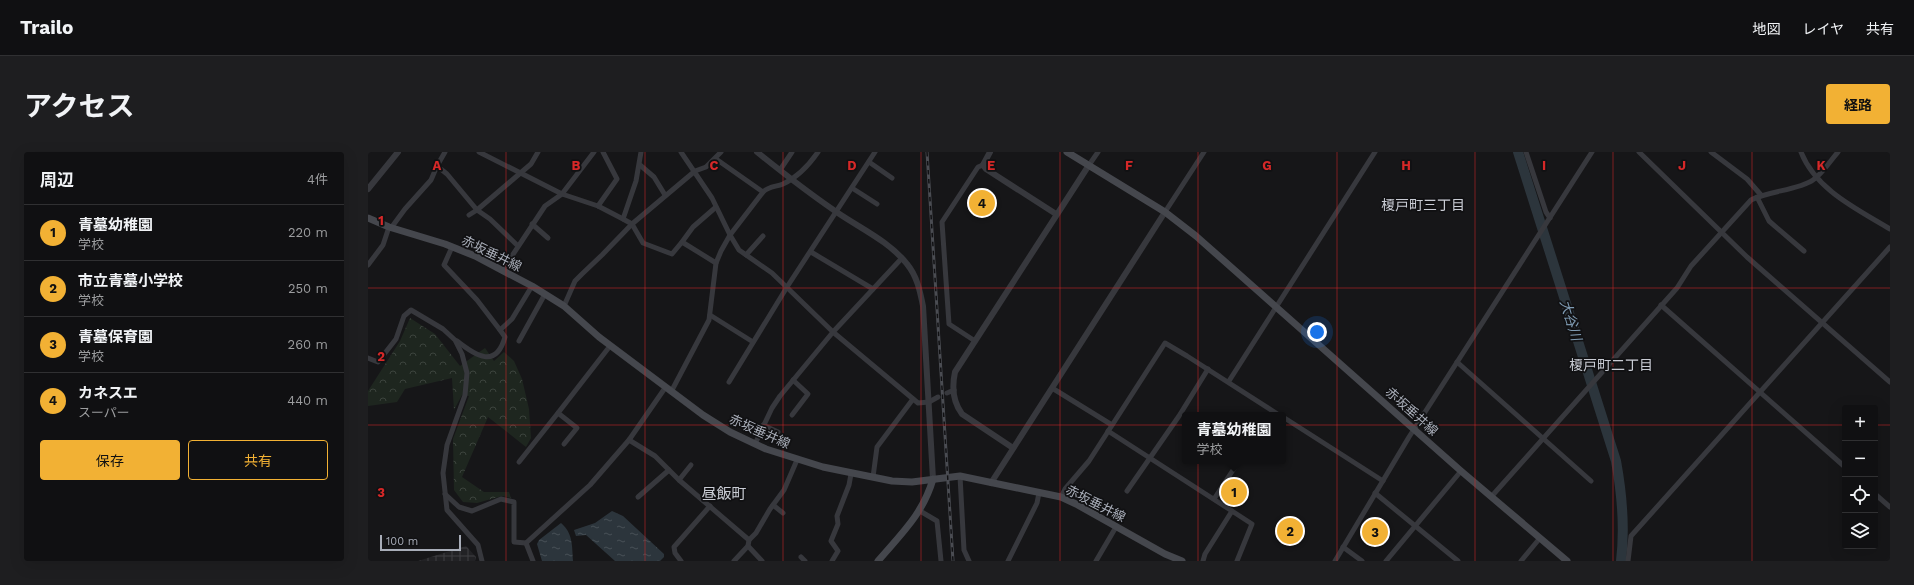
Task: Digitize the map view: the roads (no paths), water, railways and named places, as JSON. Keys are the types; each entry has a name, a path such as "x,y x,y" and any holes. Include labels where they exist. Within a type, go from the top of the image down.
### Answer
{"main road":[{"name":"赤坂垂井線","path":"1067,152 1165,212 1196,236 1277,306 1414,430 1567,561"},
{"name":"赤坂垂井線","path":"368,218 390,228 452,247 532,286 564,306 610,346 703,415 730,432 755,444 797,460 851,474 899,482 960,476 1061,497 1165,554 1182,561"},
{"path":"878,561 920,511 927,500 933,479"}],"street":[{"path":"368,189 398,152"},
{"path":"368,265 383,245 390,228 431,180 445,152"},
{"path":"479,152 562,194 598,206 623,219 632,224 643,243 672,254 693,227 716,207"},
{"path":"469,215 477,210 531,164 538,152"},
{"path":"502,271 545,206 562,194 594,152"},
{"path":"598,206 617,179 603,152"},
{"path":"623,219 636,181 640,165 641,152"},
{"path":"681,152 716,207 739,250 772,273 833,332 913,400 918,403 929,402 938,398"},
{"path":"564,306 575,281 632,224 694,172 706,167 721,152"},
{"path":"780,170 792,152"},
{"path":"445,494 459,507 472,511 502,499 514,502 514,542 526,543 590,486 629,440 668,390 703,332 710,314 716,263 730,235 767,188 782,184 792,179 810,163 818,152"},
{"path":"729,382 787,287 875,152"},
{"path":"976,341 949,324 942,222 978,167 983,165 990,152"},
{"path":"1013,448 962,414 956,406 953,382 956,372 1056,214 1098,152"},
{"path":"991,483 1204,152"},
{"path":"1228,382 1375,152"},
{"path":"1526,152 1549,219"},
{"path":"1335,561 1414,430 1592,152"},
{"path":"1639,152 1721,233 1890,382"},
{"path":"1711,152 1747,179 1759,196 1769,221 1804,251"},
{"path":"1801,152 1811,171 1831,192 1890,229"},
{"path":"1491,496 1677,288 1691,266 1751,200 1759,196 1769,195 1804,184 1818,177 1838,152"},
{"path":"759,153 836,212 888,246 902,258 914,273 924,306 933,479"},
{"path":"716,158 764,192"},
{"path":"869,162 892,178"},
{"path":"640,165 654,178 665,195"},
{"path":"983,165 986,170 1056,214"},
{"path":"437,166 447,174 477,210 490,219 518,246"},
{"path":"852,188 877,204"},
{"path":"532,224 548,238"},
{"path":"746,255 763,236"},
{"path":"682,242 716,263"},
{"path":"368,358 378,362 396,339 404,316 411,310 443,329 469,351 483,357 493,355 502,349 505,337 477,300 444,265 452,247"},
{"path":"1628,561 1631,536 1890,247"},
{"path":"811,252 873,289"},
{"path":"755,444 772,408 793,380 833,332 902,258"},
{"path":"500,330 512,319 532,286"},
{"path":"520,341 545,294"},
{"path":"1662,305 1842,464"},
{"path":"710,314 753,342"},
{"path":"456,341 462,354 467,373 465,395 447,445 442,472 447,510 478,545 482,561"},
{"path":"1061,497 1065,489 1082,469 1108,431 1164,343 1167,343 1228,382 1269,412"},
{"path":"519,462 610,346"},
{"path":"1458,362 1591,481"},
{"path":"1126,491 1151,458 1208,369"},
{"path":"792,416 808,394 793,380"},
{"path":"1052,388 1112,425"},
{"path":"947,393 954,390"},
{"path":"873,477 877,447 913,400"},
{"path":"558,413 578,428 564,444"},
{"path":"1286,419 1382,481"},
{"path":"764,425 778,432"},
{"path":"1108,431 1252,524 1237,561"},
{"path":"629,440 651,453 679,480 749,540"},
{"path":"734,561 748,546 749,540 756,533 784,490 797,460"},
{"path":"1214,499 1237,464"},
{"path":"679,480 691,465"},
{"path":"638,497 669,470"},
{"path":"1386,561 1461,471"},
{"path":"832,561 838,551 831,540 838,524 837,516 850,485 851,474"},
{"path":"960,476 964,550 969,561"},
{"path":"1008,561 1039,493"},
{"path":"1375,493 1458,561"},
{"path":"1878,497 1890,507"},
{"path":"773,505 783,513"},
{"path":"681,561 675,553 674,547 710,506"},
{"path":"920,511 937,521 939,560"},
{"path":"1203,561 1205,554 1232,511"},
{"path":"1096,561 1102,548 1116,526"},
{"path":"1521,561 1540,538"},
{"path":"526,543 533,561"},
{"path":"748,546 762,561"},
{"path":"1343,547 1362,561"}],"water":[{"path":"612,511 623,516 664,554 664,557 660,561 615,561 586,535 576,536 574,530 595,523"},
{"path":"561,523 570,535 573,561 542,561 537,544 539,540"}],"waterway":[{"name":"大谷川","path":"1518,152 1616,461 1622,511 1623,536 1621,561"}],"railway":[{"path":"927,152 953,561"}],"place":[{"name":"カネスエ","path":"982,203"},
{"name":"青墓幼稚園","path":"1234,492"},
{"name":"市立青墓小学校","path":"1290,531"},
{"name":"青墓保育園","path":"1375,532"}],"district":[{"name":"榎戸町三丁目","path":"1423,205"},
{"name":"榎戸町二丁目","path":"1611,365"},
{"name":"昼飯町","path":"724,494"}]}
